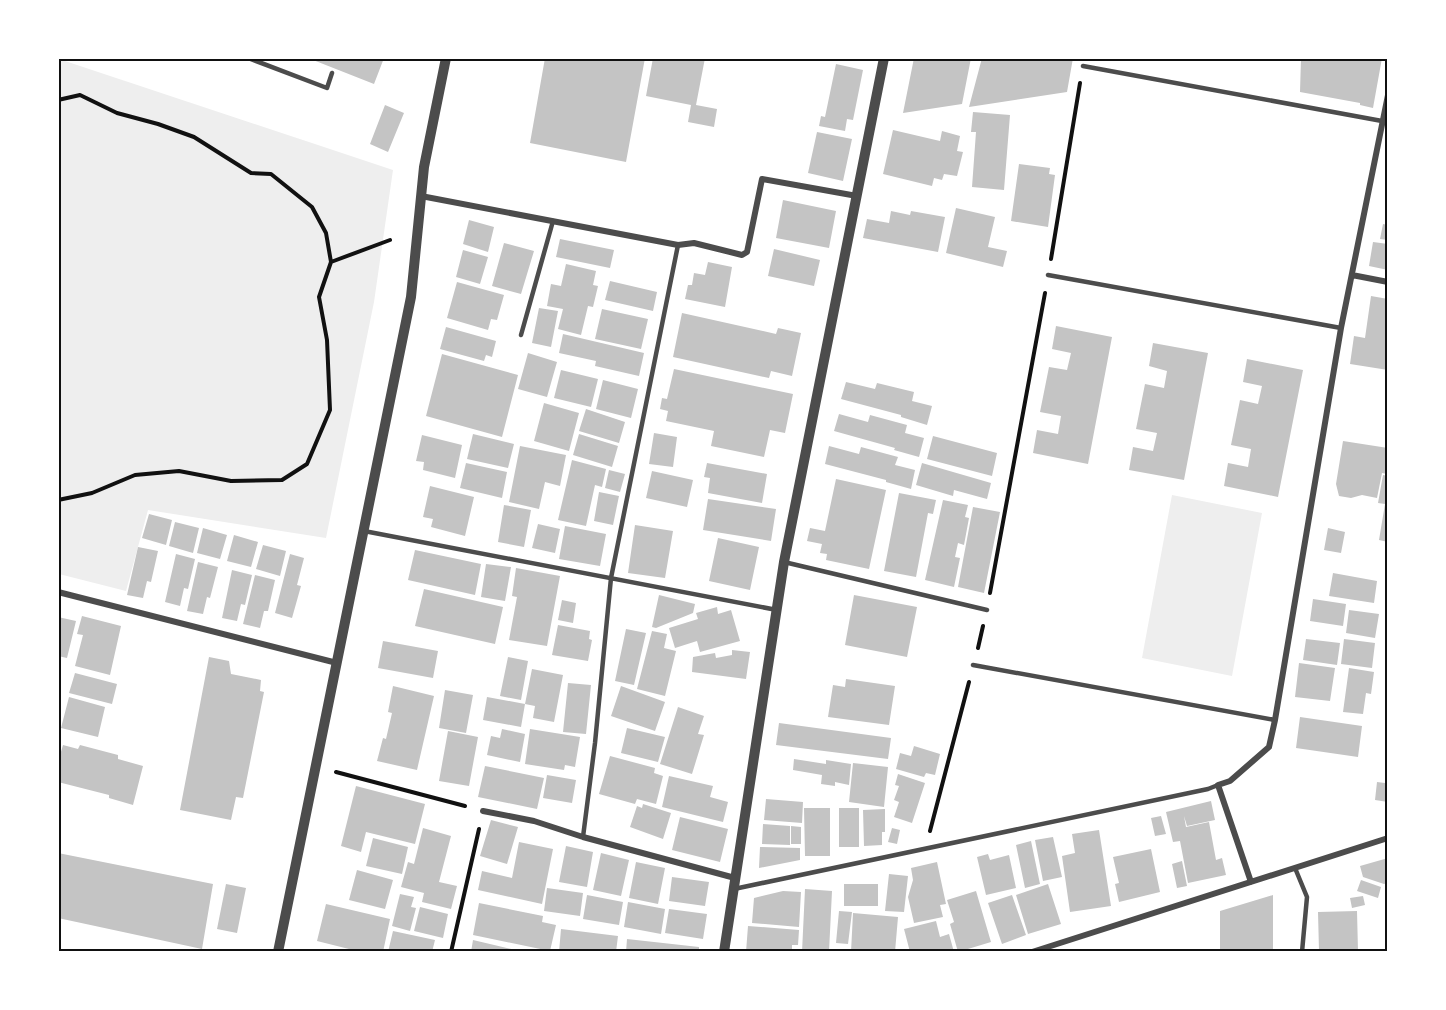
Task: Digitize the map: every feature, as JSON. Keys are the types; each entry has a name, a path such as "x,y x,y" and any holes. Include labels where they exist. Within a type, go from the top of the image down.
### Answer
{"street":[{"path":"278,951 411,297 424,167 446,58"},
{"path":"724,951 784,562 884,58"},
{"path":"1251,882 1218,785 1230,781 1269,747 1341,328 1388,95"},
{"path":"421,196 678,245 694,243 742,255 747,252 762,179 857,196"},
{"path":"1352,275 1388,282"},
{"path":"58,592 338,663"},
{"path":"483,811 534,821 735,883"},
{"path":"1032,951 1388,838"}],"lane":[{"path":"248,58 327,88 332,73"},
{"path":"1083,66 1382,121"},
{"path":"521,335 553,221"},
{"path":"583,837 612,578 678,245"},
{"path":"1048,275 1341,328"},
{"path":"364,531 777,610"},
{"path":"784,562 987,610"},
{"path":"973,665 1275,720"},
{"path":"735,883 925,849 1218,785"},
{"path":"1295,868 1307,897 1302,951"}],"path":[{"path":"925,849 987,610 1048,275 1083,66"},
{"path":"58,100 80,95 117,113 194,137 251,173 271,174 312,207 326,233 331,262 319,297 327,340 330,410 307,464 282,480 231,481 179,471 135,475 92,493 58,500"},
{"path":"331,262 390,240"},
{"path":"316,766 483,811 451,951"}],"shaded area":[{"path":"59,59 393,170 374,302 326,538 148,510 126,591 59,574"},
{"path":"1172,495 1262,513 1232,676 1142,658"}],"building":[{"path":"308,58 384,58 374,84"},
{"path":"545,58 645,58 626,162 530,143"},
{"path":"653,58 705,58 696,105 717,109 714,127 688,122 691,105 646,96"},
{"path":"914,58 971,58 962,104 903,113"},
{"path":"982,58 1073,58 1067,92 969,107"},
{"path":"1301,58 1382,58 1373,108 1360,105 1360,103 1300,92"},
{"path":"836,64 863,70 853,120 847,119 845,131 819,126 821,116 825,117"},
{"path":"385,105 404,113 388,152 370,144"},
{"path":"973,112 1010,115 1004,190 972,187 976,132 971,132"},
{"path":"893,130 940,141 942,131 960,136 957,151 963,152 957,176 944,174 942,180 934,178 932,186 883,174"},
{"path":"817,132 852,139 843,181 808,173"},
{"path":"1019,164 1050,168 1049,174 1055,175 1048,227 1011,221"},
{"path":"783,200 836,211 829,248 776,238"},
{"path":"956,208 995,217 988,247 1007,251 1003,267 946,253"},
{"path":"891,211 910,215 911,211 945,217 938,252 863,238 867,219 889,223"},
{"path":"469,220 494,227 488,252 463,244"},
{"path":"1383,224 1388,225 1388,240 1380,239"},
{"path":"560,239 614,250 610,268 556,257"},
{"path":"1373,242 1388,244 1388,270 1369,266"},
{"path":"504,243 534,251 521,294 492,286"},
{"path":"774,249 820,260 814,286 768,276"},
{"path":"463,250 488,257 480,284 456,277"},
{"path":"708,262 732,267 725,307 685,299 688,285 692,285 694,273 705,275"},
{"path":"566,264 596,271 593,285 598,286 593,307 588,306 581,335 558,329 563,309 547,306 551,284 561,286"},
{"path":"610,281 657,292 653,311 605,300"},
{"path":"457,282 504,295 497,320 491,319 488,330 447,318"},
{"path":"1371,296 1388,299 1388,370 1350,364 1354,336 1365,338"},
{"path":"539,308 558,311 551,347 532,343"},
{"path":"602,309 648,319 641,349 595,339"},
{"path":"682,313 776,334 778,328 801,333 792,376 771,371 769,378 673,357"},
{"path":"1056,326 1112,337 1088,464 1033,453 1037,430 1058,434 1061,416 1040,412 1049,367 1067,370 1071,353 1052,349"},
{"path":"446,327 496,341 492,357 486,355 484,361 440,349"},
{"path":"563,334 644,353 639,376 595,366 596,361 559,353"},
{"path":"1153,343 1208,353 1184,480 1129,470 1133,447 1153,451 1157,433 1136,429 1145,384 1164,388 1167,371 1149,366"},
{"path":"528,353 557,362 547,397 518,389"},
{"path":"442,354 518,375 502,437 426,416"},
{"path":"1247,359 1303,370 1278,497 1224,486 1228,463 1248,467 1251,449 1231,445 1240,400 1258,404 1262,386 1243,382"},
{"path":"674,369 793,394 785,433 770,430 764,457 711,446 714,431 666,421 668,411 660,409 662,398 667,399"},
{"path":"561,370 598,379 591,407 554,398"},
{"path":"603,380 638,389 631,418 596,409"},
{"path":"846,382 875,389 877,383 914,392 912,401 932,406 927,425 901,417 901,415 841,399"},
{"path":"544,403 579,413 569,451 534,441"},
{"path":"586,409 625,422 619,443 579,431"},
{"path":"839,414 868,422 870,415 907,425 905,433 924,438 919,457 834,431"},
{"path":"654,433 677,437 673,467 649,464"},
{"path":"473,434 514,444 508,468 467,459"},
{"path":"579,434 618,446 612,467 573,455"},
{"path":"422,435 462,445 455,478 423,470 424,462 416,461"},
{"path":"933,436 997,453 992,476 927,459"},
{"path":"1343,441 1388,448 1387,474 1382,473 1377,498 1362,495 1351,498 1339,496 1336,484"},
{"path":"520,446 566,455 560,486 545,482 539,509 509,502"},
{"path":"829,446 859,454 861,447 898,457 895,465 915,470 911,489 825,464"},
{"path":"572,460 606,469 602,487 595,485 586,526 558,520"},
{"path":"466,463 507,472 502,498 460,488"},
{"path":"707,463 767,474 762,503 708,493 710,478 704,477"},
{"path":"922,463 991,483 987,499 954,490 953,496 916,485"},
{"path":"609,470 625,474 620,492 605,488"},
{"path":"652,471 693,480 687,507 646,498"},
{"path":"1383,475 1388,476 1388,542 1379,540 1385,504 1378,503"},
{"path":"836,479 886,490 869,569 826,560 827,554 820,553 822,544 807,541 810,528 825,531"},
{"path":"430,486 474,497 465,536 431,527 433,519 423,517"},
{"path":"599,492 619,496 613,525 594,521"},
{"path":"899,493 936,500 933,514 928,513 916,577 884,571"},
{"path":"708,499 776,509 771,541 703,530"},
{"path":"943,500 968,505 965,517 969,518 964,545 958,543 955,557 960,558 954,587 925,580"},
{"path":"504,505 531,510 524,547 498,542"},
{"path":"973,507 1000,512 984,593 958,587"},
{"path":"149,514 172,520 166,545 142,538"},
{"path":"175,522 199,528 193,553 169,546"},
{"path":"538,524 560,529 555,553 532,548"},
{"path":"635,525 673,531 665,578 628,573"},
{"path":"565,526 606,534 600,566 559,559"},
{"path":"203,528 227,535 220,559 197,553"},
{"path":"1328,528 1345,532 1341,553 1324,550"},
{"path":"234,535 258,542 251,567 227,561"},
{"path":"718,538 759,547 750,590 709,581"},
{"path":"263,545 286,551 280,576 256,569"},
{"path":"138,547 158,551 151,582 147,581 143,598 127,595"},
{"path":"415,550 481,564 475,595 408,580"},
{"path":"176,554 195,559 188,589 184,588 180,606 165,602"},
{"path":"290,554 304,558 297,585 301,586 292,618 275,613"},
{"path":"198,562 218,567 210,598 207,597 203,614 187,611"},
{"path":"486,564 511,567 505,601 481,597"},
{"path":"516,568 560,576 547,646 509,640 517,597 512,596"},
{"path":"232,570 252,575 245,605 241,604 237,621 222,618"},
{"path":"1333,573 1377,581 1374,603 1329,596"},
{"path":"255,575 275,580 268,611 264,611 260,628 243,624"},
{"path":"424,589 503,607 495,644 415,626"},
{"path":"659,595 695,604 693,613 656,628 652,627"},
{"path":"854,595 917,607 907,657 845,645"},
{"path":"1313,599 1346,604 1343,626 1310,621"},
{"path":"562,600 576,603 573,623 558,620"},
{"path":"717,607 718,614 731,610 740,641 700,652 697,641 675,648 669,628 698,619 696,613"},
{"path":"1349,610 1379,614 1375,638 1346,633"},
{"path":"82,616 121,626 110,675 75,666 83,635 77,634"},
{"path":"58,617 76,621 67,658 58,656"},
{"path":"558,625 590,631 589,639 592,640 588,661 552,655"},
{"path":"626,629 646,633 634,685 615,681"},
{"path":"652,631 667,634 664,648 676,651 665,696 637,689"},
{"path":"1306,639 1340,643 1337,665 1303,660"},
{"path":"1344,639 1375,643 1372,668 1341,664"},
{"path":"383,641 438,651 433,678 378,668"},
{"path":"732,650 750,652 746,679 692,672 693,657 715,653 716,658 732,655"},
{"path":"209,657 229,661 231,674 261,680 260,691 264,692 243,798 236,797 231,820 180,810"},
{"path":"508,657 528,661 521,700 500,696"},
{"path":"1299,663 1335,668 1330,701 1295,697"},
{"path":"1349,668 1374,672 1371,694 1366,693 1363,714 1343,712"},
{"path":"532,669 563,675 554,722 533,718 535,706 525,704"},
{"path":"75,673 117,684 112,704 69,693"},
{"path":"846,679 895,686 889,725 828,717 833,685 845,687"},
{"path":"568,683 591,685 586,734 563,732"},
{"path":"393,686 434,696 417,770 377,761 383,738 386,739 392,713 388,712"},
{"path":"621,686 665,702 655,731 611,716"},
{"path":"445,690 473,695 466,733 439,728"},
{"path":"69,697 105,707 98,737 61,728"},
{"path":"487,697 525,704 521,727 483,720"},
{"path":"678,707 704,716 698,734 704,735 692,774 660,764"},
{"path":"1300,717 1362,726 1358,757 1296,748"},
{"path":"779,723 891,738 888,759 776,745"},
{"path":"627,728 665,737 658,762 621,753"},
{"path":"502,729 525,734 520,762 487,755 491,736 500,738"},
{"path":"530,729 580,737 575,767 565,765 564,770 525,764"},
{"path":"448,731 478,737 469,786 439,781"},
{"path":"63,745 78,749 80,745 118,755 118,759 143,766 133,805 109,798 109,795 58,782 58,762"},
{"path":"914,746 940,754 935,775 926,773 924,777 896,769 900,753 911,756"},
{"path":"610,756 655,768 654,773 663,776 656,804 637,799 635,804 599,794"},
{"path":"794,759 826,764 826,760 851,764 849,785 835,782 835,786 821,784 822,775 793,770"},
{"path":"853,763 888,767 884,807 849,802"},
{"path":"485,766 544,778 537,809 478,797"},
{"path":"1386,772 1388,802 1375,800 1377,782 1385,783"},
{"path":"898,774 925,783 912,823 894,817 899,802 894,800 899,786 895,785"},
{"path":"547,775 576,780 572,803 543,798"},
{"path":"669,776 713,786 710,797 728,802 723,822 662,807"},
{"path":"356,786 425,804 415,844 366,832 361,852 341,846"},
{"path":"766,799 803,802 802,823 764,820"},
{"path":"1211,801 1215,820 1187,826 1184,816 1186,827 1209,822 1216,860 1222,858 1226,875 1188,883 1180,841 1173,842 1166,812"},
{"path":"643,804 671,813 663,839 630,827 637,806 642,808"},
{"path":"804,808 830,808 830,856 805,856"},
{"path":"839,808 859,808 859,847 839,847"},
{"path":"885,809 885,832 882,832 882,845 864,846 863,810"},
{"path":"1161,816 1166,834 1155,836 1151,818"},
{"path":"680,817 728,829 720,862 672,850"},
{"path":"491,820 518,827 507,864 480,856"},
{"path":"763,824 790,826 790,845 762,844"},
{"path":"791,826 801,827 801,844 791,844"},
{"path":"423,828 451,836 439,882 457,886 451,909 422,902 424,893 401,887 408,862 414,864"},
{"path":"892,828 900,830 897,844 888,842"},
{"path":"1099,830 1111,906 1070,912 1062,856 1075,853 1072,834"},
{"path":"1053,837 1062,877 1043,881 1035,840"},
{"path":"373,838 408,847 402,874 366,866"},
{"path":"1031,841 1040,884 1025,888 1016,845"},
{"path":"519,842 553,849 542,904 478,890 482,871 512,878"},
{"path":"566,846 593,852 587,887 559,882"},
{"path":"760,847 800,848 800,860 759,868"},
{"path":"1151,849 1160,892 1119,902 1115,884 1119,883 1113,857"},
{"path":"58,853 213,884 202,949 58,918"},
{"path":"601,853 629,860 621,896 593,890"},
{"path":"988,854 990,860 1009,855 1016,888 986,895 977,857"},
{"path":"1388,858 1388,883 1384,884 1363,877 1360,866"},
{"path":"1182,861 1187,886 1177,888 1172,864"},
{"path":"636,862 665,868 658,904 629,898"},
{"path":"937,862 946,904 940,905 943,917 914,923 908,897 913,880 911,868"},
{"path":"357,870 393,880 385,909 349,900"},
{"path":"889,874 908,876 904,912 885,911"},
{"path":"672,877 709,882 705,906 669,901"},
{"path":"1361,880 1381,887 1378,898 1357,891"},
{"path":"226,884 246,888 237,933 217,929"},
{"path":"844,884 878,884 878,906 844,906"},
{"path":"1048,884 1061,924 1028,934 1016,895"},
{"path":"547,888 583,893 580,916 544,911"},
{"path":"805,889 832,891 829,952 802,952"},
{"path":"783,891 801,892 799,927 752,923 754,898"},
{"path":"976,891 991,942 958,952 950,924 954,922 947,900"},
{"path":"400,894 414,897 411,907 416,908 410,931 392,926"},
{"path":"587,895 623,902 619,925 583,919"},
{"path":"1012,895 1026,935 1002,944 988,903"},
{"path":"1273,895 1273,952 1220,952 1220,911"},
{"path":"1363,896 1365,905 1352,908 1350,898"},
{"path":"628,902 665,909 661,934 624,927"},
{"path":"479,903 543,916 542,922 556,925 550,951 473,935"},
{"path":"326,904 390,919 383,952 361,952 317,941"},
{"path":"420,907 448,914 443,938 414,931"},
{"path":"669,909 707,914 703,939 665,933"},
{"path":"839,911 852,912 848,944 836,943"},
{"path":"1357,911 1358,951 1319,951 1318,912"},
{"path":"853,913 898,917 895,952 851,952"},
{"path":"936,921 940,937 949,934 954,952 910,952 904,929"},
{"path":"748,926 799,930 798,945 792,945 792,952 746,952"},
{"path":"561,929 618,936 616,952 559,952"},
{"path":"393,931 435,940 432,952 388,952"},
{"path":"627,939 699,947 699,952 626,952"},
{"path":"473,940 520,951 520,952 471,952"}]}
